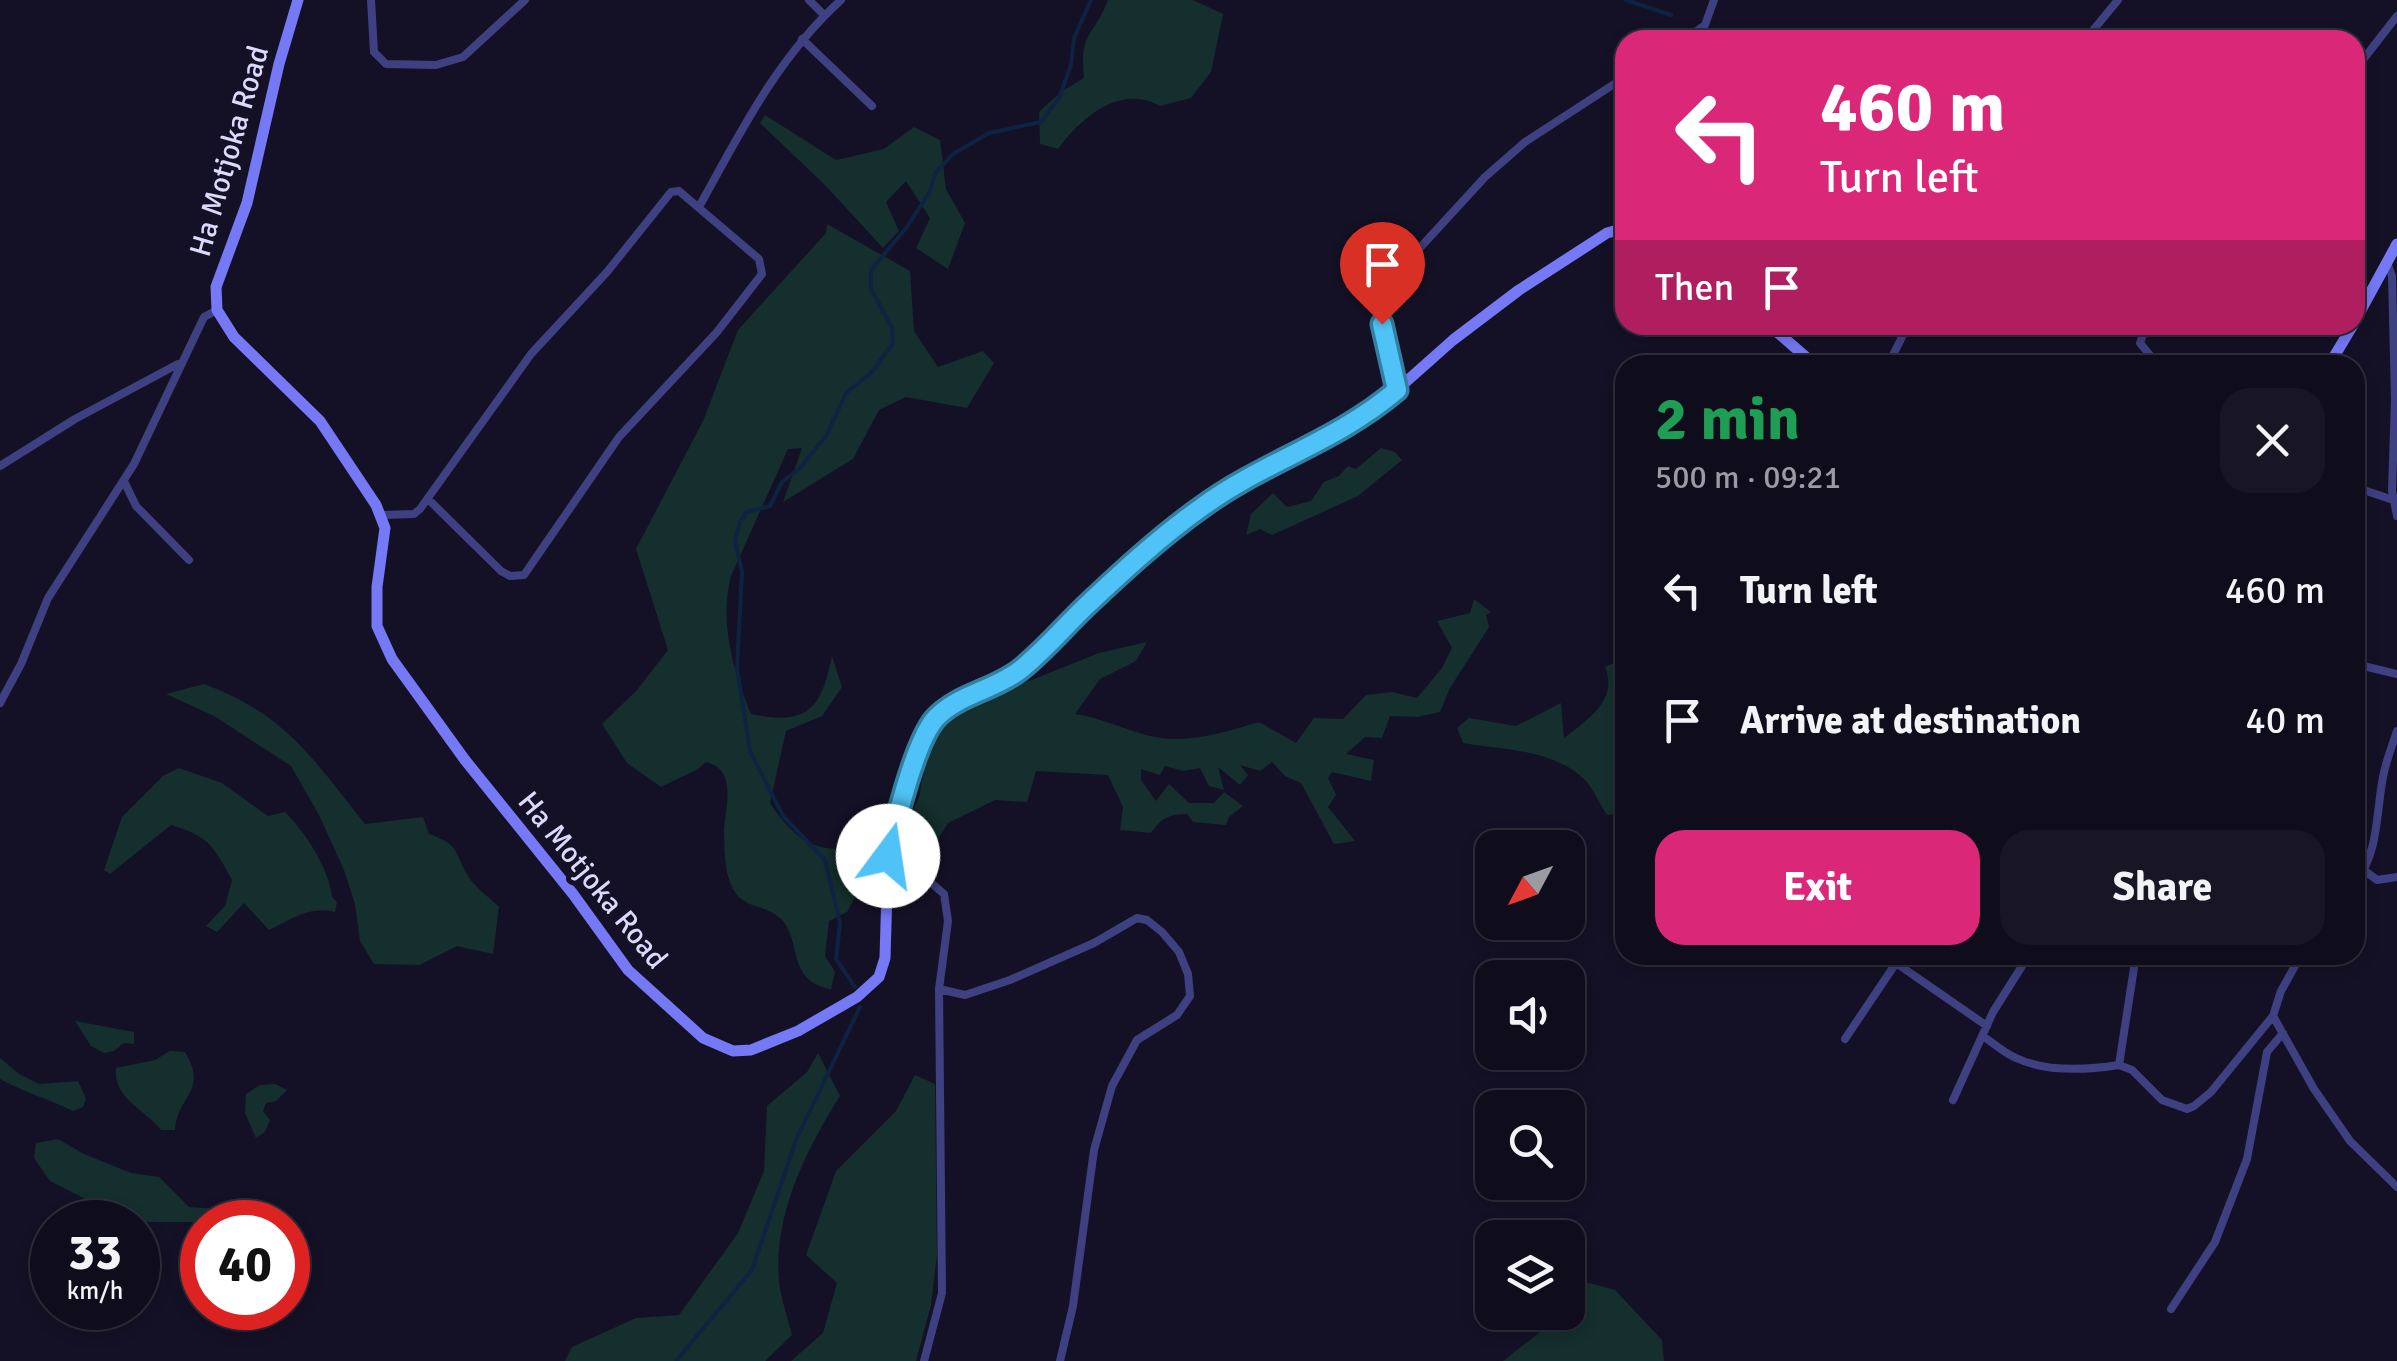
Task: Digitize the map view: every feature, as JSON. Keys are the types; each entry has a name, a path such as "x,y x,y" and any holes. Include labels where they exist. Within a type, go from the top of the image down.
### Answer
{"street":[{"name":"Ha Motjoka Road","path":"218,310 216,287 246,203 274,81 298,0"},
{"path":"372,0 374,52 386,64 436,65 463,57 525,0"},
{"path":"809,0 824,15"},
{"path":"699,207 758,103 802,39 841,0"},
{"path":"1698,30 1705,25 1714,0"},
{"path":"2093,30 2118,0"},
{"path":"2365,57 2397,16"},
{"path":"802,39 872,106"},
{"path":"1397,390 1382,324 1384,287 1485,177 1525,142 1615,83"},
{"path":"0,703 48,598 124,481 167,400 204,317 218,310 234,337 320,421 382,515 414,514 531,354 607,272 672,192 680,191 759,259 762,274 736,311 619,436 532,567 518,578 510,576 428,499"},
{"name":"Ha Motjoka Road","path":"382,515 385,538 375,610 377,626 392,659 628,970 703,1038 733,1051 751,1050 773,1043 857,997 879,977 884,958 888,856 922,742 935,719 957,702 1009,679 1033,660 1089,603 1198,510 1255,473 1327,440 1397,390 1453,340 1519,290 1615,231"},
{"path":"2365,304 2397,244"},
{"path":"2388,265 2392,276 2397,516"},
{"path":"1780,335 1804,355"},
{"path":"0,466 75,419 180,364"},
{"path":"124,481 136,506 189,560"},
{"path":"2365,490 2394,500"},
{"path":"2365,666 2397,673 2397,686"},
{"path":"2365,869 2372,852 2384,772 2397,732"},
{"path":"888,856 915,869 944,894 948,921 940,989 942,1293 924,1361"},
{"path":"2365,872 2378,880 2397,877"},
{"path":"940,989 965,995 1010,980 1094,943 1137,918 1147,920 1162,932 1179,952 1188,974 1190,996 1177,1014 1137,1040 1112,1086 1094,1150 1073,1306 1060,1361"},
{"path":"1845,1039 1894,965"},
{"path":"1905,965 2013,1057 2034,1064 2092,1068 2119,1065 2132,1070 2162,1100 2187,1108 2211,1092 2273,1016 2295,965"},
{"path":"1953,1100 1985,1031 2023,965"},
{"path":"2119,1065 2134,965"},
{"path":"2273,1016 2314,1089 2350,1141 2397,1187"},
{"path":"2172,1309 2215,1242 2247,1159 2267,1052 2284,1033"}],"green space":[{"path":"1108,0 1193,0 1223,14 1211,72 1191,98 1160,106 1145,100 1116,102 1090,116 1058,149 1040,144 1039,112 1084,78 1086,42"},
{"path":"765,115 836,160 884,149 914,127 940,140 946,189 965,223 948,269 916,248 930,218 906,181 886,202 899,231 883,248 760,123"},
{"path":"827,224 910,271 914,331 938,367 983,351 994,363 967,408 906,397 879,410 853,459 783,502 802,448 788,449 731,576 727,629 751,714 786,717 809,709 823,689 832,656 842,687 822,716 786,731 770,803 793,831 812,844 834,849 877,842 870,870 847,912 829,921 825,956 835,972 831,989 817,985 801,969 787,927 780,918 744,901 732,887 725,860 727,790 722,772 706,762 661,787 627,763 602,724 637,690 668,650 636,549 703,421 738,330 826,233"},
{"path":"1381,448 1395,452 1402,460 1358,496 1272,535 1260,529 1246,535 1251,514 1273,493 1287,507 1311,501 1324,482 1339,476 1348,466 1356,469"},
{"path":"1474,599 1491,612 1486,615 1489,627 1450,688 1440,712 1417,717 1390,716 1382,738 1365,737 1346,754 1374,760 1371,781 1332,772 1328,778 1336,795 1328,807 1355,841 1334,844 1301,783 1285,776 1272,762 1260,771 1240,765 1248,775 1240,785 1218,767 1224,790 1209,786 1200,768 1184,771 1165,766 1160,775 1141,769 1141,780 1156,801 1169,784 1189,803 1214,803 1224,792 1243,806 1229,817 1226,825 1193,822 1187,814 1181,814 1166,818 1151,833 1120,830 1123,807 1108,775 1036,771 1027,802 995,800 948,823 933,847 934,862 912,856 906,823 919,798 927,752 942,723 969,705 1099,653 1147,642 1136,661 1100,679 1075,714 1150,736 1178,739 1259,722 1296,743 1314,718 1343,719 1366,695 1392,692 1417,698 1442,668 1452,648 1437,621 1470,613"},
{"path":"1615,662 1615,814 1607,815 1586,781 1559,763 1528,753 1463,743 1457,728 1469,718 1516,726 1561,703 1564,738 1591,716 1604,699 1608,689 1605,667"},
{"path":"204,684 257,710 296,741 365,824 423,817 429,834 456,851 470,879 499,907 493,954 457,946 419,965 374,964 360,941 355,904 344,870 291,766 214,716 166,694"},
{"path":"179,768 222,783 268,816 285,812 321,863 337,902 335,912 309,912 269,930 244,903 217,932 206,926 225,906 232,880 209,844 171,825 110,874 104,870 122,817 163,776"},
{"path":"75,1021 134,1032 134,1044 124,1043 104,1053 91,1046"},
{"path":"170,1051 185,1052 192,1065 193,1085 175,1130 161,1130 125,1096 116,1079 116,1068 155,1060"},
{"path":"818,1053 840,1096 814,1140 785,1213 778,1264 792,1335 765,1361 565,1361 572,1347 636,1318 679,1315 738,1233 764,1171 767,1106 807,1072"},
{"path":"0,1058 39,1084 78,1081 86,1099 83,1107 73,1111 0,1079"},
{"path":"915,1075 935,1084 937,1255 931,1305 916,1361 791,1361 823,1333 837,1283 806,1255 836,1171 896,1111"},
{"path":"275,1084 287,1090 276,1101 266,1103 263,1111 270,1120 265,1132 256,1138 245,1113 246,1094 260,1085"},
{"path":"58,1139 131,1173 159,1177 182,1200 180,1222 160,1222 160,1200 87,1200 50,1181 34,1158 36,1143"},
{"path":"1585,1282 1615,1290 1662,1340 1664,1361 1503,1361 1539,1333 1585,1330"}],"waterway":[{"path":"855,987 836,959 840,923 825,860 783,816 750,751 737,668 742,572 735,540 747,512 770,506 782,482 800,468 826,436 846,393 872,372 893,343 892,328 871,289 871,270 907,227 929,193 936,172 953,154 989,133 1041,122 1059,98 1071,65 1074,38 1091,0"},
{"path":"1626,0 1671,15"},
{"path":"676,1361 752,1270 796,1140 860,1007"}],"route":[{"path":"888,856 922,742 935,719 957,702 1009,679 1168,534 1226,490 1327,440 1397,390 1382,324"}]}
